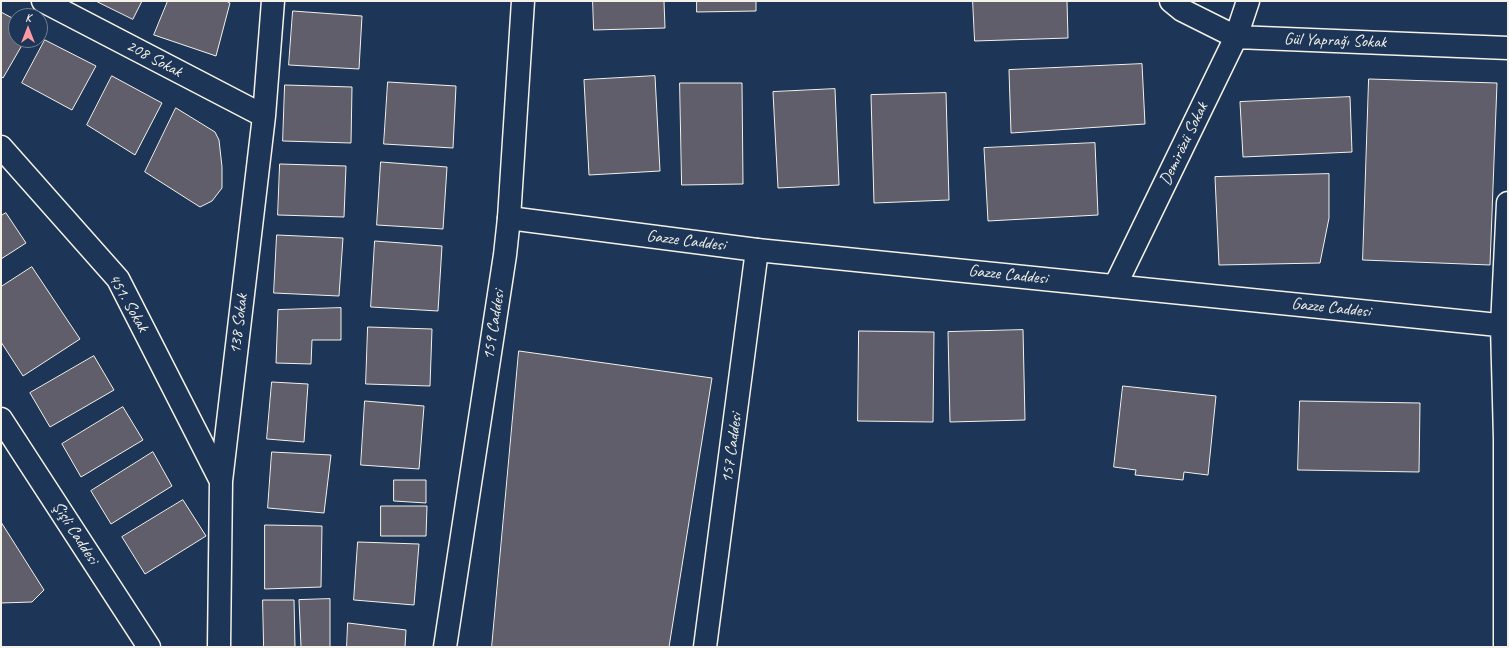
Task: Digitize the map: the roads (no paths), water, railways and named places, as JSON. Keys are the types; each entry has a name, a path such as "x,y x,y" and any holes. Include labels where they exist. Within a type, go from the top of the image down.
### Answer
{"street":[{"name":"208 Sokak","path":"44,1 264,116"},
{"name":"138 Sokak","path":"219,647 221,481 264,116 273,1"},
{"name":"159 Caddesi","path":"445,647 505,255 509,218 523,1"},
{"name":"Gül Yaprağı Sokak","path":"1172,1 1182,10 1236,37 1508,48"},
{"name":"Demirözü Sokak","path":"1115,286 1236,37 1248,1"},
{"name":"451. Sokak","path":"1,147 118,279 221,481"},
{"path":"1505,647 1505,326 1508,203"},
{"name":"Gazze Caddesi","path":"509,218 757,250 1505,326"},
{"name":"157 Caddesi","path":"705,647 757,250"},
{"name":"Şişli Caddesi","path":"1,419 149,647"}]}
